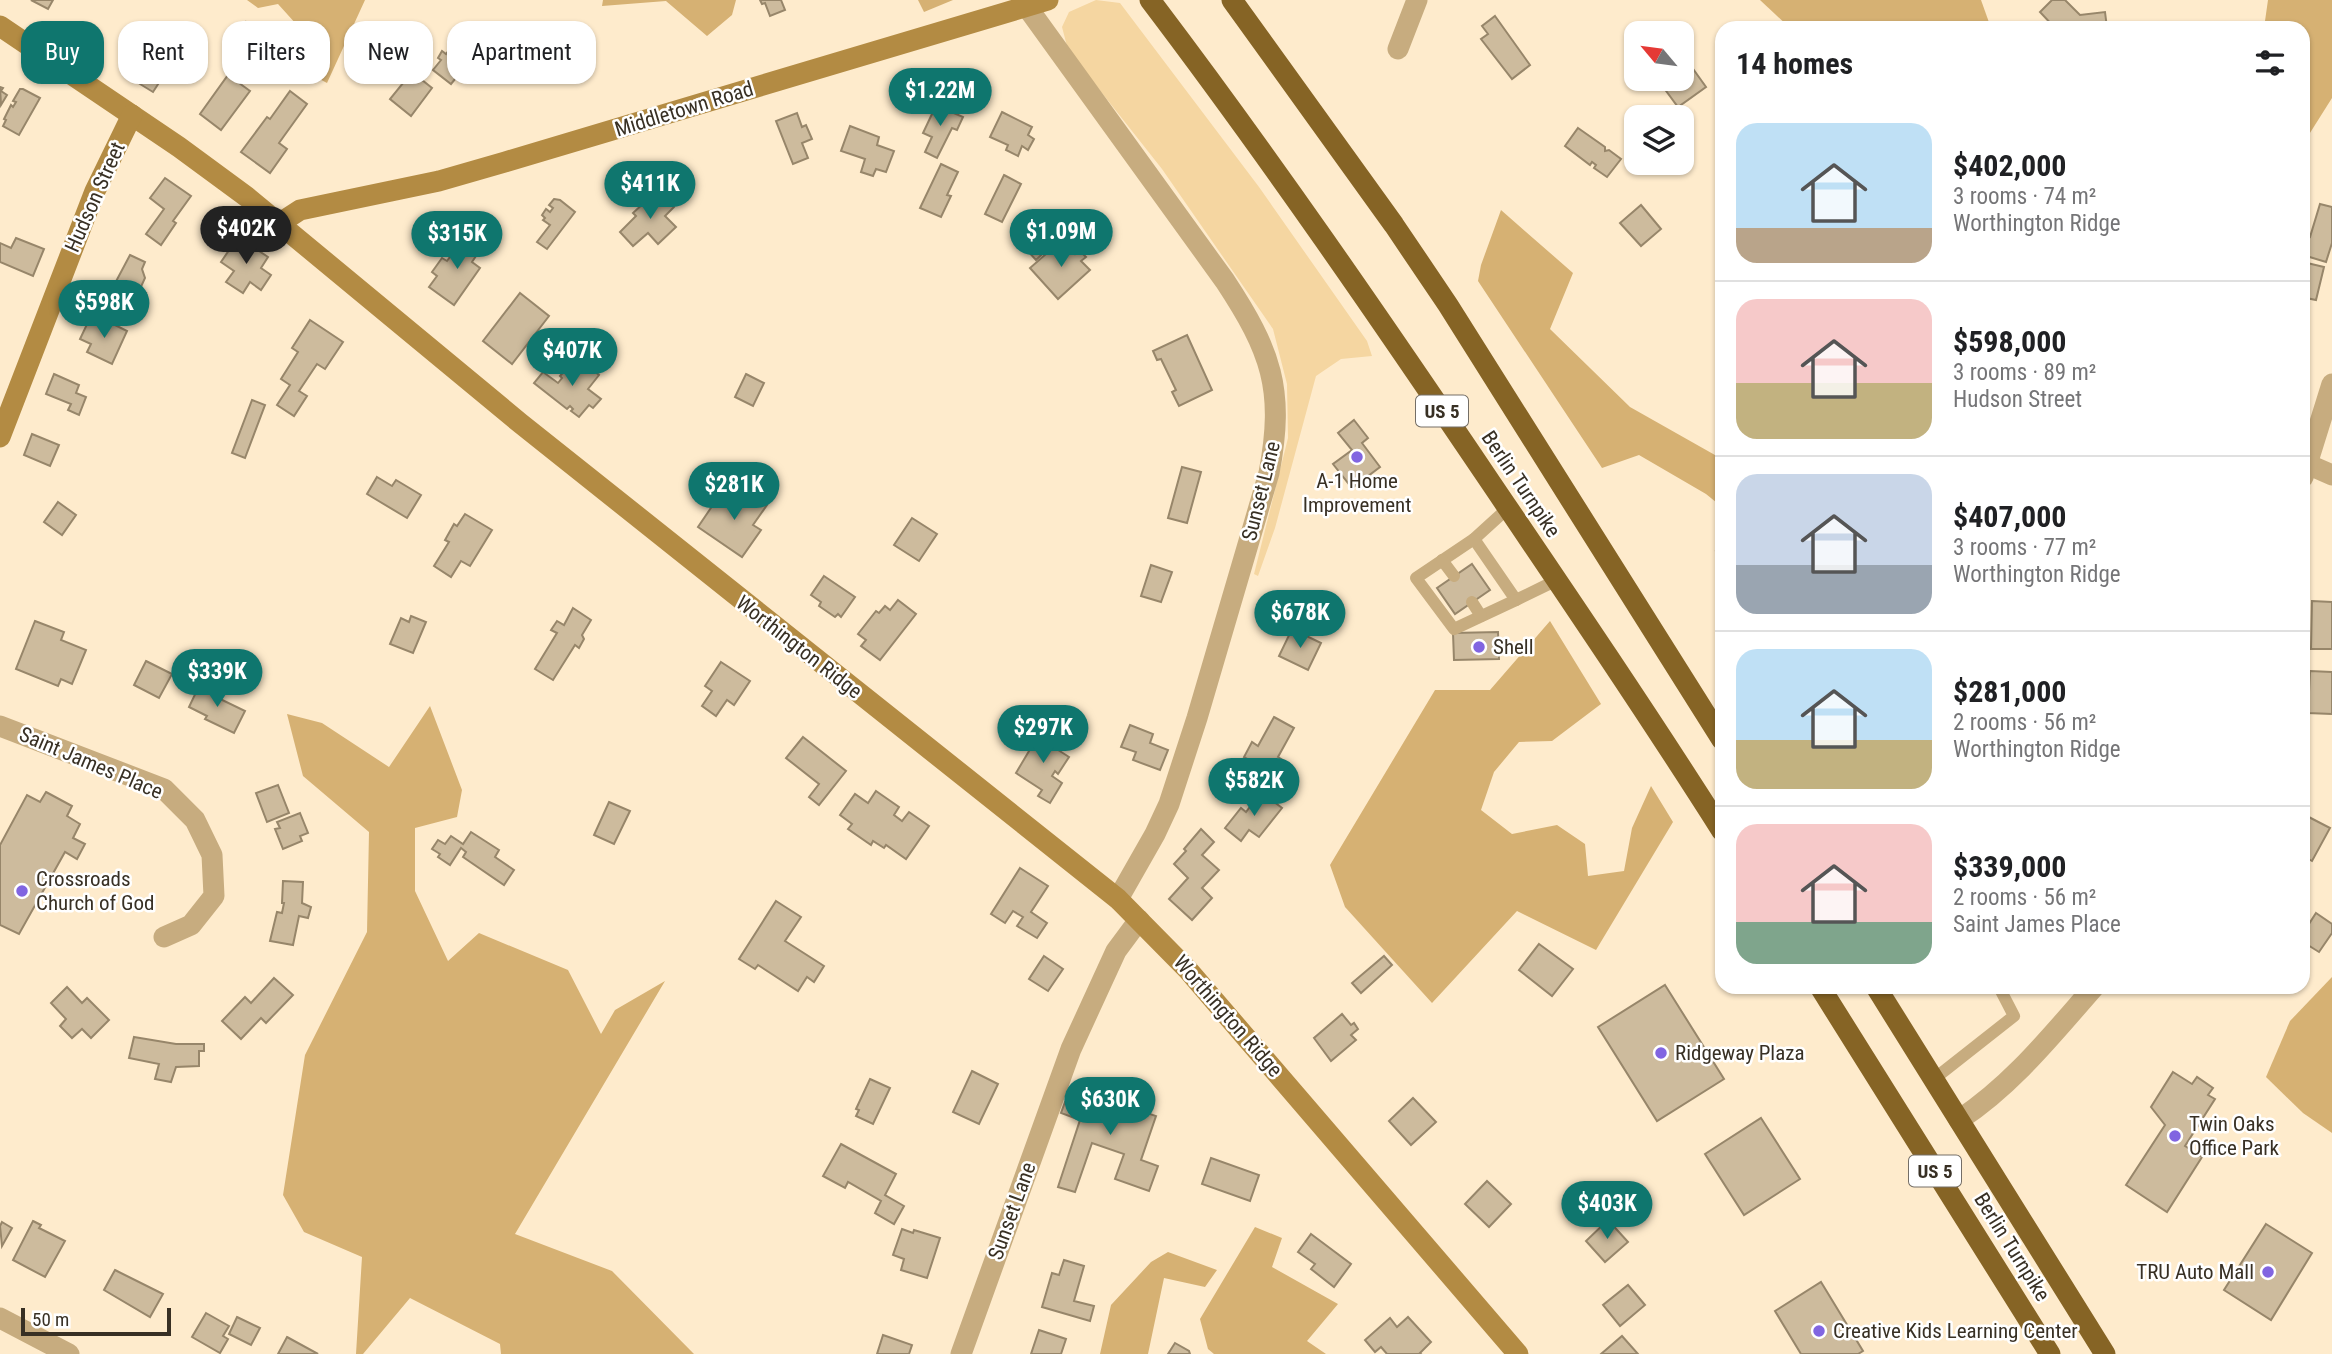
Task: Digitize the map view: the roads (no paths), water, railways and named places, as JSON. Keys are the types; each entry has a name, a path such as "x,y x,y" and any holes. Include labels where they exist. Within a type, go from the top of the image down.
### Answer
{"highway":[{"name":"Berlin Turnpike","path":"1150,0 1278,175 1508,508 1715,820"},
{"name":"Berlin Turnpike","path":"1232,0 1448,305 1715,729"},
{"name":"Berlin Turnpike","path":"1825,994 2050,1354"},
{"name":"Berlin Turnpike","path":"1880,994 2105,1354"}],"street":[{"name":"Middletown Road","path":"279,223 300,210 439,181 1048,0"},
{"path":"1398,49 1417,0"},
{"name":"Sunset Lane","path":"1027,7 1245,312 1268,361 1276,404 1276,437 1269,473 1197,718 1169,804 1118,900"},
{"name":"Worthington Ridge","path":"0,26 213,172 279,223 562,457 1118,900 1207,991 1518,1354"},
{"name":"Hudson Street","path":"0,437 90,202 132,115"},
{"path":"2310,454 2332,384"},
{"path":"2310,471 2332,475"},
{"name":"Saint James Place","path":"0,726 164,789 195,820 212,855 214,896 191,925 164,937"},
{"name":"Sunset Lane","path":"961,1354 1076,1037 1116,951 1139,920"},
{"path":"1959,1120 2011,1081 2088,994"},
{"path":"0,1318 69,1354"}],"lane":[{"path":"1508,508 1474,539 1416,578 1454,629 1557,580"},
{"path":"1474,539 1516,600"},
{"path":"1442,560 1454,576"},
{"path":"1472,603 1481,616"},
{"path":"1934,1079 2014,1016 2003,994"}],"place":[{"name":"A-1 Home Improvement","path":"1357,457"},
{"name":"Shell","path":"1479,647"},
{"name":"Crossroads Church of God","path":"22,891"},
{"name":"Ridgeway Plaza","path":"1661,1053"},
{"name":"Twin Oaks Office Park","path":"2175,1136"},
{"name":"TRU Auto Mall","path":"2268,1272"},
{"name":"Creative Kids Learning Center","path":"1819,1331"}]}
